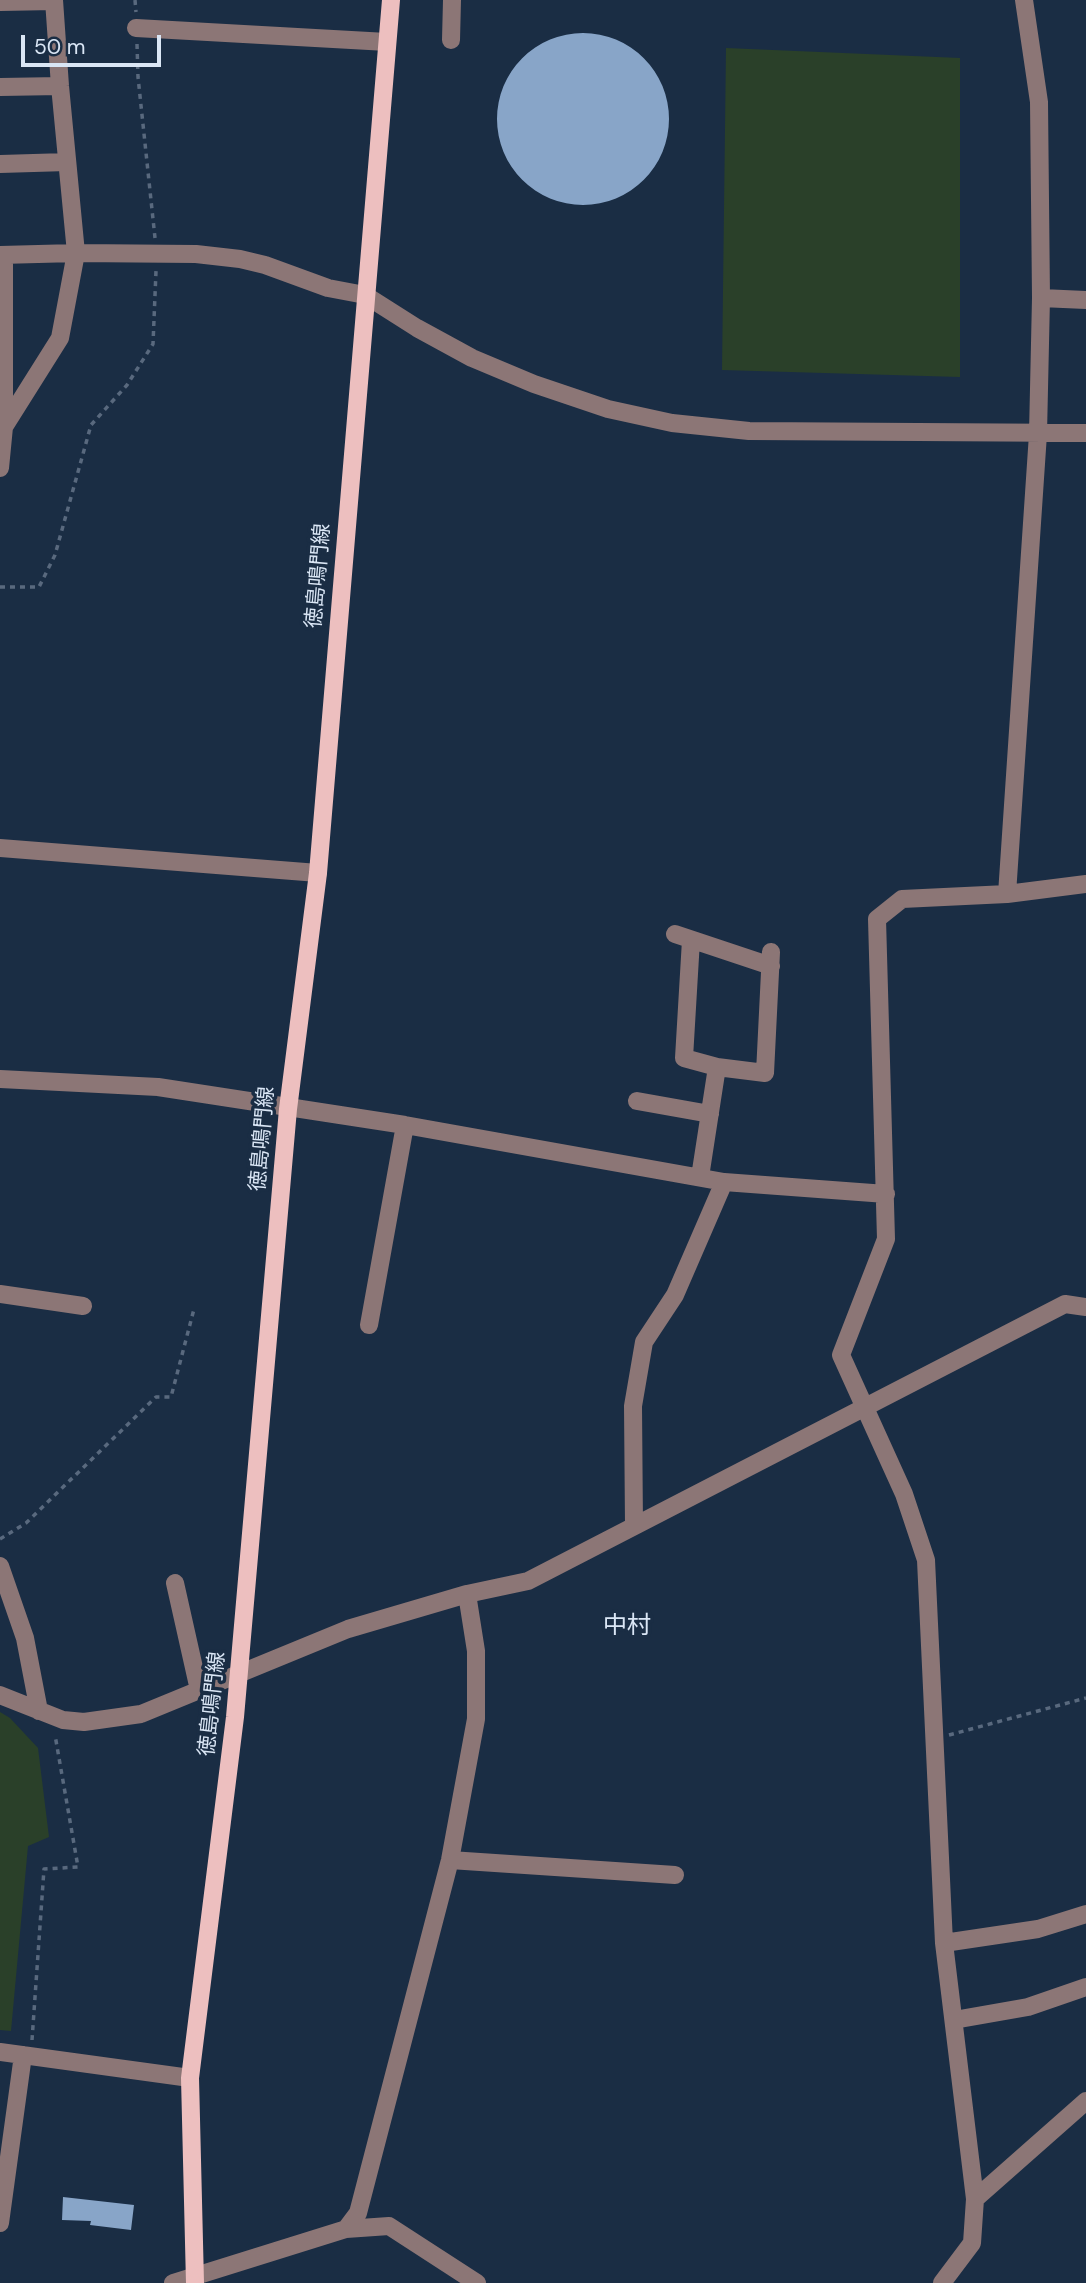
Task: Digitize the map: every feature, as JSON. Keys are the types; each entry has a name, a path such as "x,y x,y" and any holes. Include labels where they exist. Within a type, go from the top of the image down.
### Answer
{"main road":[{"name":"徳島鳴門線","path":"195,2279 190,2078 240,1673 288,1109 318,873 391,0"}],"street":[{"path":"451,40 452,0"},
{"path":"1007,894 1038,434 1041,298 1039,102 1024,0"},
{"path":"0,2 54,1 76,253 60,338 4,427"},
{"path":"136,28 387,42"},
{"path":"0,87 60,86"},
{"path":"0,164 67,162"},
{"path":"0,468 4,427 2,255 165,254 240,259 328,288 365,295 472,358 534,384 608,409 672,424 749,431 1086,433"},
{"path":"1041,298 1086,300"},
{"path":"0,848 318,873"},
{"path":"942,2283 972,2243 975,2199 944,1943 926,1560 904,1494 841,1355 886,1239 877,919 902,899 1007,894 1086,884"},
{"path":"683,937 771,959 765,1073 717,1067 684,1058 683,937"},
{"path":"700,1177 717,1067"},
{"path":"0,1079 158,1087 405,1125 724,1182 886,1194"},
{"path":"637,1101 710,1114"},
{"path":"369,1325 405,1125"},
{"path":"634,1526 633,1406 643,1342 675,1295 724,1182"},
{"path":"0,1294 83,1306"},
{"path":"0,1695 63,1720 84,1722 141,1714 348,1629 467,1594 528,1581 1065,1304 1086,1307"},
{"path":"0,1566 26,1638 46,1713"},
{"path":"175,1583 199,1690"},
{"path":"346,2229 358,2213 450,1860 476,1719 476,1651 467,1594"},
{"path":"450,1860 675,1875"},
{"path":"944,1943 1038,1929 1086,1914"},
{"path":"954,2020 1028,2007 1086,1987"},
{"path":"0,2052 190,2078"},
{"path":"0,2222 27,2056"},
{"path":"975,2199 1086,2101"},
{"path":"173,2283 195,2279 346,2229 389,2226 477,2283"}],"path":[{"path":"0,587 39,587 55,555 90,425 127,385 153,344 165,254 138,77 135,0"},
{"path":"0,1539 26,1522 156,1397 171,1397 194,1309"},
{"path":"934,1739 1086,1699"},
{"path":"27,2056 44,1869 78,1867 46,1713"}],"green space":[{"path":"726,48 960,58 960,377 722,370"},
{"path":"0,1712 10,1718 38,1748 49,1837 28,1846 11,2031 0,2030"}],"building":[{"path":"583,33 616,39 644,58 663,86 669,119 663,152 644,180 616,199 583,205 550,199 522,180 503,152 497,119 503,86 522,58 550,39"},
{"path":"63,2197 134,2205 131,2230 90,2225 91,2221 62,2220"}],"district":[{"name":"中村","path":"627,1627"}]}
